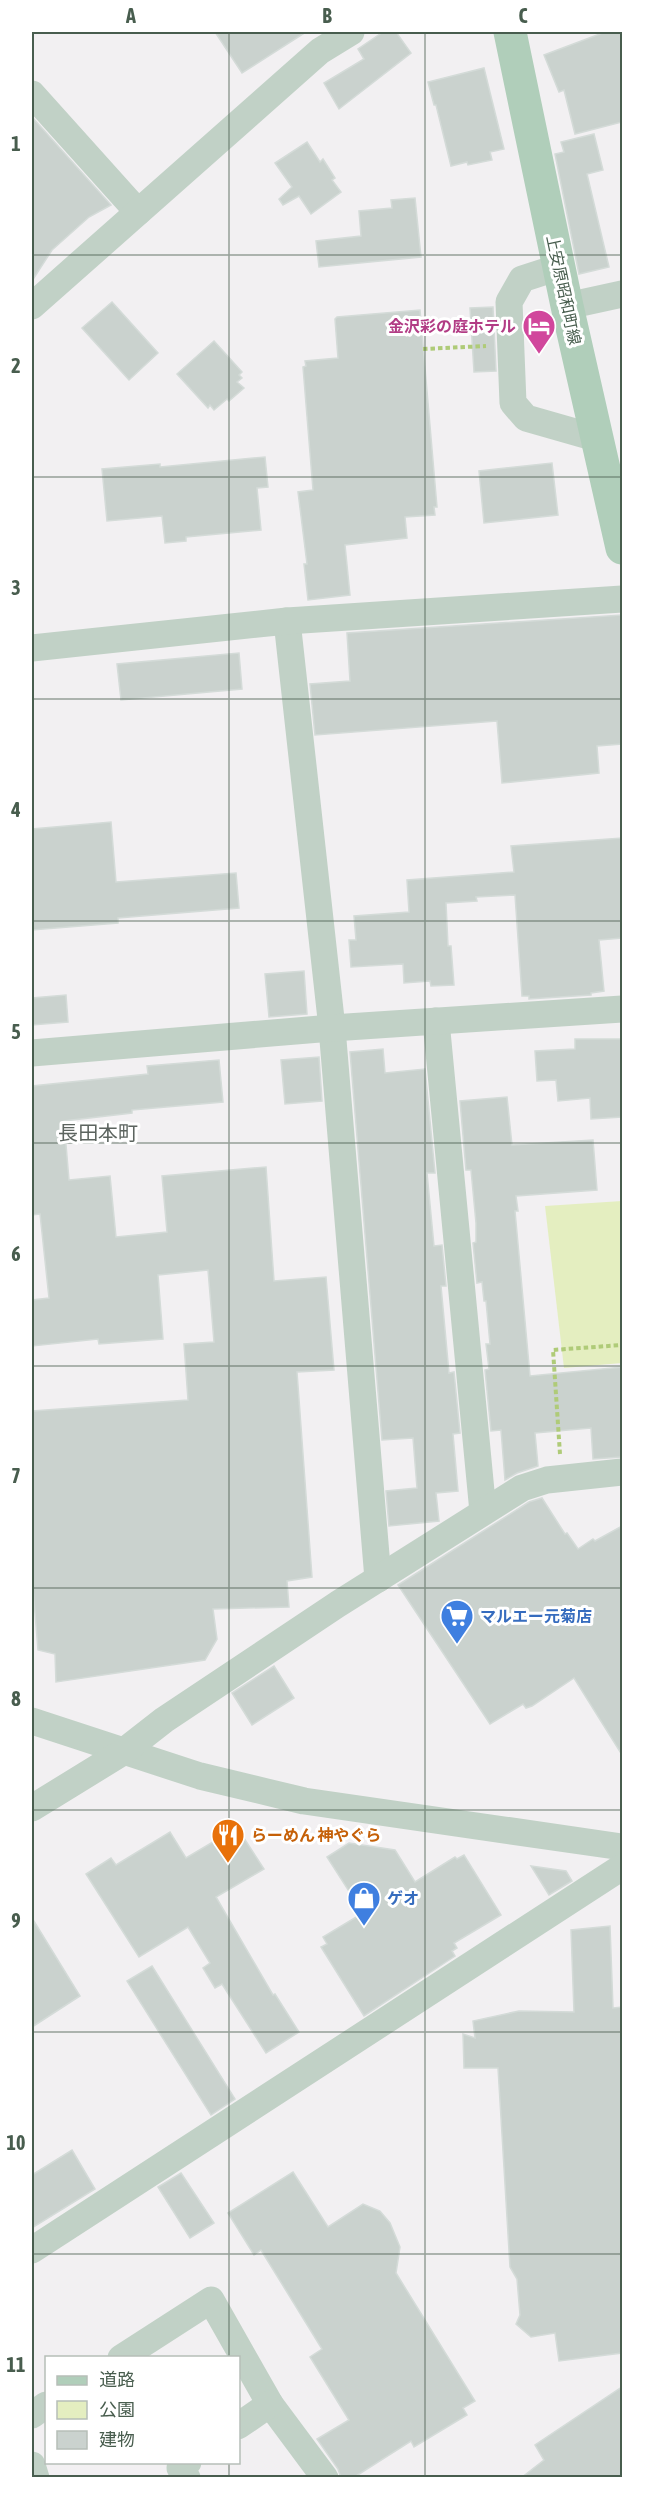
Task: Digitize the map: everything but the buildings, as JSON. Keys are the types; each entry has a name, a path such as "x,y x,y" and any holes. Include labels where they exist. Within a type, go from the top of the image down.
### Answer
{"main road":[{"name":"上安原昭和町線","path":"510,32 567,306 622,548"}],"street":[{"path":"32,306 138,212 314,41 351,32"},
{"path":"32,94 138,212"},
{"path":"559,267 522,279 508,302 513,403 526,418 596,438"},
{"path":"567,306 622,294"},
{"path":"32,648 287,621 622,599"},
{"path":"287,621 332,1028 378,1579"},
{"path":"32,1053 332,1028 622,1009"},
{"path":"436,1021 483,1512"},
{"path":"32,1808 123,1752 164,1720 378,1579 522,1488 547,1480 622,1472"},
{"path":"32,1721 200,1776 304,1801 622,1848"},
{"path":"32,2250 622,1867"},
{"path":"124,2356 211,2300 270,2404 325,2478"},
{"path":"240,2425 270,2404"},
{"path":"32,2415 45,2406"},
{"path":"32,2464 36,2478"},
{"path":"186,2464 180,2468 187,2478"}],"path":[{"path":"423,349 510,345"},
{"path":"562,1479 553,1350 622,1345"}],"green space":[{"path":"622,1201 622,1363 564,1368 545,1206"}],"place":[{"name":"金沢彩の庭ホテル","path":"539,355"},
{"name":"マルエー元菊店","path":"457,1645"},
{"name":"らーめん 神やぐら","path":"228,1864"},
{"name":"ゲオ","path":"364,1927"}],"district":[{"name":"長田本町","path":"98,1133"}]}
